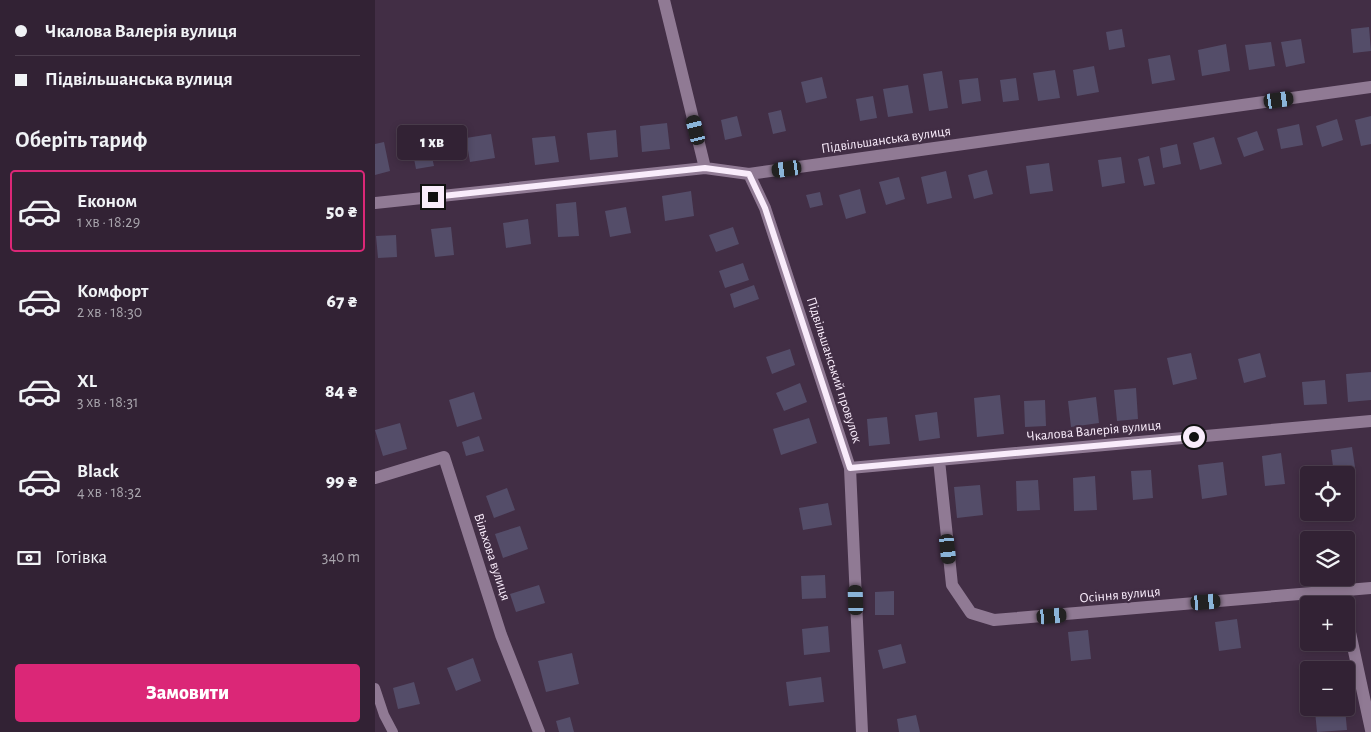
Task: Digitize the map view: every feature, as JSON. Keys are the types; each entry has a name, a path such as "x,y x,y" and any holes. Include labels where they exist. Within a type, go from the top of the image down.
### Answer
{"street":[{"path":"664,0 705,168"},
{"name":"Підвільшанська вулиця","path":"375,203 705,168 749,174 1371,87"},
{"name":"Підвільшанський провулок","path":"749,174 765,208 850,468 862,732"},
{"name":"Чкалова Валерія вулиця","path":"850,468 1371,421"},
{"name":"Вільхова вулиця","path":"375,478 444,457 501,634 539,732"},
{"name":"Осіння вулиця","path":"939,460 952,585 971,613 995,620 1371,588"},
{"path":"1341,591 1342,596"},
{"path":"1354,651 1371,730"}],"lane":[{"path":"375,688 384,715 393,732"}],"building":[{"path":"1369,27 1371,51 1353,53 1351,29"},
{"path":"1122,29 1125,47 1109,50 1106,32"},
{"path":"1301,39 1305,63 1286,67 1281,42"},
{"path":"1271,42 1275,66 1249,70 1245,45"},
{"path":"1226,44 1230,71 1202,76 1198,50"},
{"path":"1170,55 1175,80 1152,84 1148,59"},
{"path":"1094,66 1099,92 1077,96 1073,70"},
{"path":"1055,70 1060,98 1038,101 1033,73"},
{"path":"942,71 948,108 929,111 923,74"},
{"path":"822,77 827,98 806,103 801,82"},
{"path":"978,78 981,101 962,104 959,80"},
{"path":"1016,78 1019,100 1003,102 1000,80"},
{"path":"908,85 913,113 888,117 883,89"},
{"path":"873,96 877,118 860,121 856,99"},
{"path":"781,110 786,131 773,134 768,113"},
{"path":"737,116 742,136 725,140 721,120"},
{"path":"1371,116 1371,144 1361,146 1355,120"},
{"path":"1337,119 1343,140 1322,147 1316,126"},
{"path":"667,123 670,149 642,152 640,126"},
{"path":"1299,124 1303,145 1281,149 1277,129"},
{"path":"616,130 618,157 590,160 587,133"},
{"path":"1257,131 1264,150 1244,157 1237,138"},
{"path":"491,134 495,158 470,162 466,138"},
{"path":"555,136 559,162 535,165 532,138"},
{"path":"1214,137 1222,164 1200,170 1193,143"},
{"path":"384,142 390,171 375,175 375,144"},
{"path":"429,144 434,166 416,169 412,148"},
{"path":"1177,144 1181,164 1163,168 1160,148"},
{"path":"1149,156 1155,184 1144,186 1138,159"},
{"path":"1121,157 1125,183 1102,187 1098,160"},
{"path":"1049,163 1053,191 1030,194 1026,166"},
{"path":"987,170 993,194 974,199 968,175"},
{"path":"946,171 952,198 927,204 921,177"},
{"path":"899,177 905,199 886,205 879,182"},
{"path":"860,189 866,213 846,219 839,195"},
{"path":"691,191 694,216 665,221 662,196"},
{"path":"820,192 823,205 810,208 806,195"},
{"path":"576,202 579,236 558,237 556,204"},
{"path":"626,207 631,233 610,237 605,211"},
{"path":"528,219 531,244 506,248 503,223"},
{"path":"451,227 454,255 435,257 431,229"},
{"path":"733,227 739,244 716,252 709,235"},
{"path":"396,235 397,257 378,258 376,236"},
{"path":"743,263 749,280 725,288 719,271"},
{"path":"754,285 759,299 734,308 730,294"},
{"path":"790,349 795,365 772,374 766,357"},
{"path":"1191,353 1197,379 1173,385 1167,358"},
{"path":"1260,353 1266,377 1244,383 1238,359"},
{"path":"1371,372 1371,400 1348,402 1346,374"},
{"path":"1325,380 1327,404 1304,405 1302,382"},
{"path":"800,383 807,402 784,411 776,393"},
{"path":"1136,388 1138,419 1117,421 1114,390"},
{"path":"474,392 482,419 457,427 449,400"},
{"path":"1000,395 1004,434 977,437 974,398"},
{"path":"1096,397 1099,423 1071,427 1068,401"},
{"path":"1045,400 1046,426 1025,427 1024,401"},
{"path":"937,412 940,438 919,441 915,415"},
{"path":"887,417 890,444 869,446 867,419"},
{"path":"809,418 817,443 781,455 773,429"},
{"path":"400,423 407,449 383,456 375,430"},
{"path":"479,436 484,451 466,456 462,442"},
{"path":"1352,447 1355,466 1333,466 1331,450"},
{"path":"1281,453 1285,484 1265,486 1262,456"},
{"path":"1223,462 1227,495 1202,499 1198,465"},
{"path":"1151,470 1153,498 1133,500 1131,471"},
{"path":"1095,476 1097,510 1074,511 1073,478"},
{"path":"1038,480 1040,510 1017,511 1016,481"},
{"path":"980,485 983,515 957,518 954,487"},
{"path":"507,488 515,510 494,518 486,496"},
{"path":"828,503 832,525 803,530 799,508"},
{"path":"520,526 528,549 503,558 495,534"},
{"path":"825,575 826,598 802,599 801,576"},
{"path":"539,585 545,603 516,612 510,594"},
{"path":"894,591 894,615 875,615 875,592"},
{"path":"1237,619 1241,648 1219,651 1215,622"},
{"path":"828,626 830,652 804,655 802,629"},
{"path":"1088,630 1091,659 1071,661 1068,632"},
{"path":"901,644 906,663 883,669 878,650"},
{"path":"572,653 579,684 546,692 538,661"},
{"path":"473,658 481,681 456,691 447,668"},
{"path":"821,677 824,702 789,706 786,682"},
{"path":"414,682 420,704 398,709 393,688"},
{"path":"916,715 920,732 899,732 897,719"},
{"path":"1315,716 1346,716 1347,730 1317,732"},
{"path":"570,717 574,732 559,732 556,721"}],"route":[{"path":"433,197 705,168 749,174 765,208 850,468 1194,437"}]}
